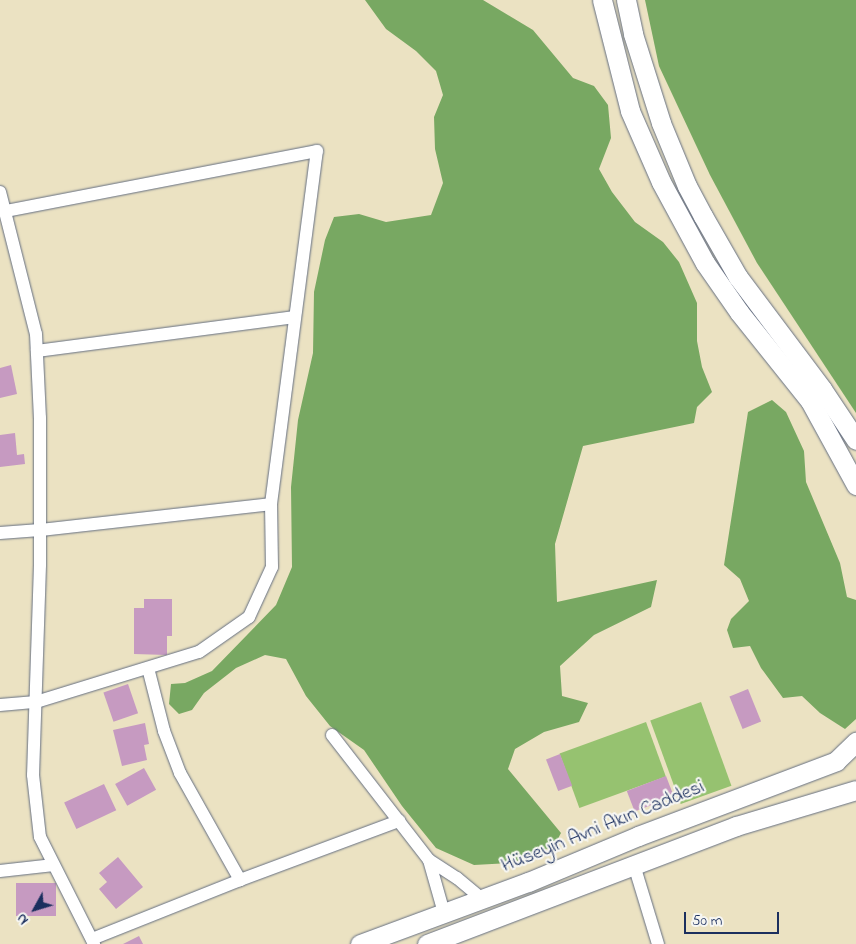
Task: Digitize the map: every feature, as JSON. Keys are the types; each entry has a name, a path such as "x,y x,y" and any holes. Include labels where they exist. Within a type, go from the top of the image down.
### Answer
{"main road":[{"path":"602,0 630,111 661,182 705,263 739,312 810,401 856,485"},
{"path":"626,0 633,34 661,123 687,186 738,277 822,389 856,440"},
{"name":"Hüseyin Avni Akın Caddesi","path":"360,944 482,899 836,761 856,742"},
{"path":"427,944 736,826 855,792"}],"street":[{"path":"0,705 36,702 199,652 249,617 272,567 270,504 317,151 5,211"},
{"path":"0,192 36,334 40,418 40,530 33,775 40,837 93,942 240,880 399,821"},
{"path":"37,351 295,318"},
{"path":"0,533 270,504"},
{"path":"148,668 164,731 180,773 240,880"},
{"path":"332,735 429,860 456,878 482,899"},
{"path":"429,860 444,913"},
{"path":"0,871 54,865"},
{"path":"634,865 658,944"}],"green space":[{"path":"365,0 483,0 533,30 573,78 594,86 608,105 611,138 599,169 612,192 635,222 663,242 679,262 697,303 697,341 702,367 712,392 697,407 694,423 583,446 555,544 557,602 657,580 651,607 594,635 560,666 562,696 588,703 579,722 544,732 515,749 508,769 561,833 554,846 512,863 474,865 436,848 402,806 364,750 330,726 306,696 286,659 265,655 236,668 204,693 192,710 179,714 169,704 171,684 185,683 212,671 276,605 292,567 291,487 298,420 313,353 314,292 325,240 334,217 359,214 386,222 431,215 443,183 435,149 434,117 443,95 436,71 416,51 386,29"},
{"path":"645,0 856,0 856,413 757,263 710,175 659,66"},
{"path":"772,400 786,412 804,451 806,482 840,563 847,597 856,600 856,719 845,729 820,713 802,696 783,698 761,668 750,646 733,648 727,630 731,619 749,601 740,579 724,565 748,412"},
{"path":"701,702 731,786 681,804 650,720"},
{"path":"646,722 666,777 579,808 560,753"}],"building":[{"path":"11,365 17,394 0,398 0,368"},
{"path":"15,433 17,455 24,454 25,464 0,467 0,435"},
{"path":"144,599 172,599 172,636 167,636 167,655 134,654 134,608 144,608"},
{"path":"128,684 138,713 114,722 103,692"},
{"path":"748,689 761,721 743,729 729,696"},
{"path":"145,723 149,744 144,745 147,760 122,766 113,730"},
{"path":"560,754 572,786 558,791 546,759"},
{"path":"144,768 156,790 127,806 115,784"},
{"path":"666,776 674,797 635,812 627,791"},
{"path":"104,784 116,810 76,829 64,803"},
{"path":"118,857 143,887 116,909 99,889 107,882 99,873"},
{"path":"16,883 56,883 56,916 16,916"},
{"path":"139,936 143,944 123,944"}]}
